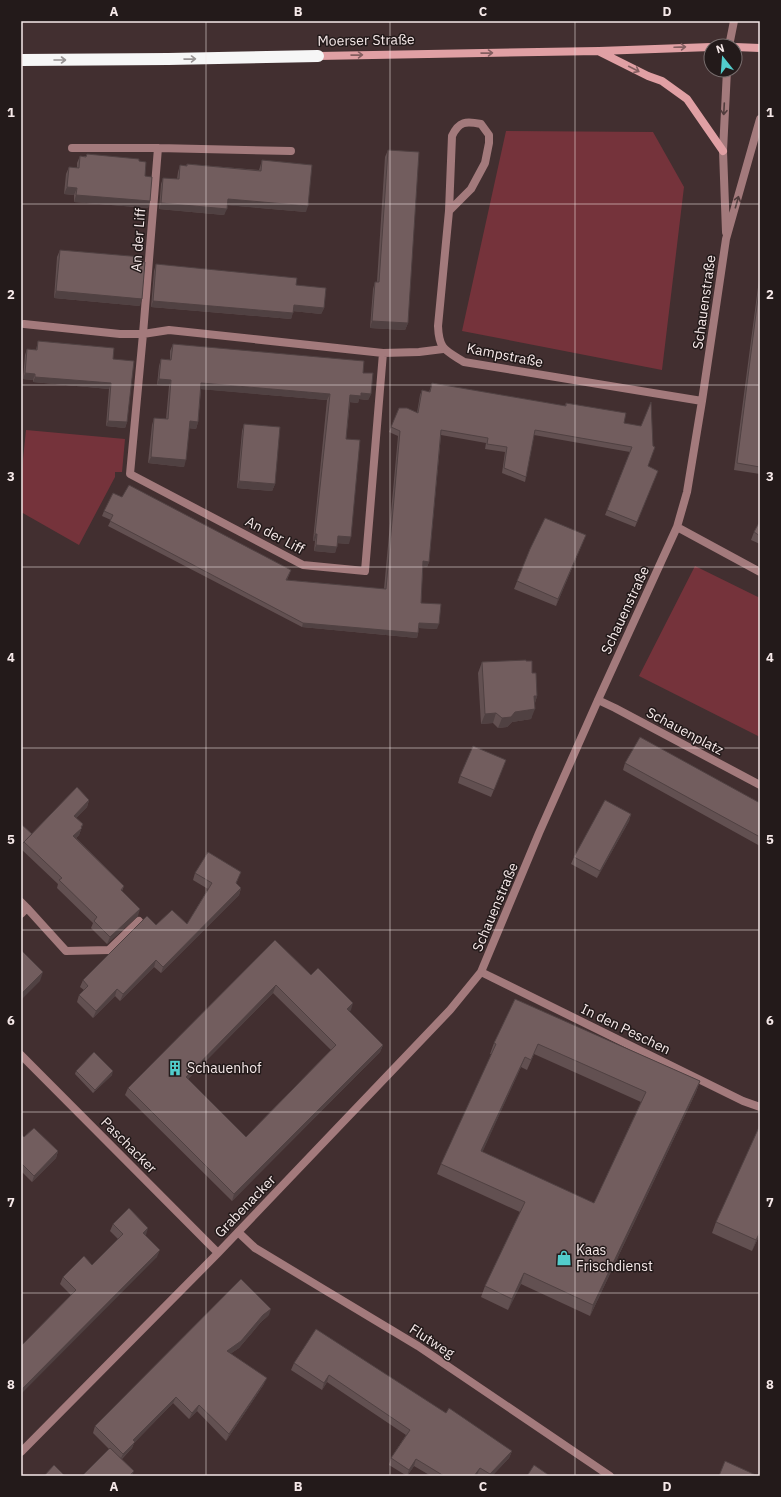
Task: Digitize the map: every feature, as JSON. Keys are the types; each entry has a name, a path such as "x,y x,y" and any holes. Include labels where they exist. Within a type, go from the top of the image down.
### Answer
{"highway":[{"name":"Moerser Straße","path":"21,60 161,60 318,56"}],"main road":[{"name":"Moerser Straße","path":"318,56 599,51 703,47"},
{"path":"743,47 760,48"},
{"path":"599,51 648,76 662,81 686,98 722,151"}],"street":[{"path":"731,38 734,21"},
{"name":"Schauenstraße","path":"726,239 722,151 727,78"},
{"name":"Schauenstraße","path":"481,972 539,833 677,527 686,492 702,401 726,239 760,120"},
{"path":"24,324 120,334 144,334 169,330 383,353 419,352 443,349 439,339 438,326 449,211 452,136 456,127 464,123 472,122 481,124 489,135 485,163 471,189 449,211"},
{"path":"72,148 290,151"},
{"name":"An der Liff","path":"158,148 144,334 130,474 303,565 365,571 383,353"},
{"name":"Kampstraße","path":"443,349 464,362 702,401"},
{"path":"677,527 760,572"},
{"name":"Schauenplatz","path":"598,700 760,786"},
{"path":"23,908 66,950 109,950 139,922"},
{"name":"In den Peschen","path":"481,972 743,1101 760,1107"},
{"name":"Grabenacker","path":"21,1452 218,1253 450,1010 481,972"},
{"name":"Paschacker","path":"21,1055 218,1253"},
{"name":"Flutweg","path":"238,1232 255,1248 418,1346 610,1476"}],"shaded area":[{"path":"506,131 653,132 684,187 662,370 462,331"},
{"path":"26,430 125,439 122,472 115,472 115,477 79,545 21,512 21,479"},
{"path":"695,566 760,598 760,737 639,676"}],"building":[{"path":"388,150 419,152 408,323 372,321 375,282 379,282"},
{"path":"87,154 139,159 139,161 146,162 145,176 152,177 150,201 76,195 77,188 67,187 69,167 79,168 80,156 86,157"},
{"path":"262,160 312,165 308,206 228,199 227,209 161,203 163,178 179,179 180,165 187,166 187,164 261,171"},
{"path":"60,250 142,257 142,262 145,262 142,299 56,291"},
{"path":"156,264 297,278 296,285 326,288 324,308 294,305 293,313 153,301"},
{"path":"760,282 760,467 737,463"},
{"path":"38,341 114,348 113,359 134,361 127,422 108,421 111,383 35,377 35,374 25,373 27,349 37,350"},
{"path":"173,344 364,361 363,373 373,373 371,394 361,393 361,396 350,395 346,439 360,440 351,537 338,536 337,547 316,545 317,534 315,534 330,394 201,383 198,422 190,421 186,460 151,457 154,418 168,419 171,380 159,379 161,359 171,360"},
{"path":"432,383 566,406 566,403 626,413 624,423 641,426 651,402 653,446 655,447 648,466 658,471 637,522 607,510 632,447 535,430 526,477 504,468 507,447 487,444 488,438 441,430 429,562 423,561 421,603 441,604 439,624 419,623 418,633 303,623 110,521 113,515 104,511 113,493 122,497 129,485 291,570 286,580 386,589 400,431 391,427 399,408 407,408 418,413 422,390 430,392"},
{"path":"244,424 280,427 275,484 239,481"},
{"path":"545,518 586,535 558,599 517,581"},
{"path":"760,521 760,536 754,532"},
{"path":"532,661 532,673 536,673 537,696 534,696 535,709 515,712 511,717 502,718 496,713 485,714 482,662"},
{"path":"640,737 760,803 760,837 625,763"},
{"path":"473,746 506,760 494,790 460,776"},
{"path":"77,787 89,800 74,816 83,824 81,827 82,828 73,836 124,886 121,890 140,909 110,937 94,921 97,917 59,880 62,878 24,842"},
{"path":"605,800 631,814 600,871 574,857"},
{"path":"21,824 32,834 21,845"},
{"path":"208,852 241,872 236,883 241,888 163,967 156,960 123,994 117,989 96,1011 79,995 88,986 83,980 147,916 156,925 172,910 187,924 212,883 195,873"},
{"name":"Schauenhof","path":"275,940 311,975 318,968 353,1003 347,1009 383,1045 234,1194 128,1088","holes":["276,985 336,1045 246,1137 186,1077"]},
{"path":"21,950 43,972 21,994"},
{"path":"515,999 700,1081 593,1305 524,1273 512,1299 485,1286 525,1202 441,1164 496,1044 494,1043","holes":["538,1044 646,1092 594,1203 481,1151 525,1057 531,1060"]},
{"path":"94,1052 113,1071 95,1090 76,1071"},
{"path":"760,1125 760,1232 756,1240 716,1222"},
{"path":"34,1128 58,1151 34,1176 21,1163 21,1134 24,1137"},
{"path":"129,1208 148,1228 143,1233 160,1250 21,1390 21,1346 76,1290 63,1277 84,1256 92,1265 123,1234 113,1224"},
{"path":"241,1279 271,1309 263,1315 241,1341 227,1351 267,1378 229,1434 199,1405 192,1413 176,1397 133,1440 135,1442 123,1454 95,1426"},
{"path":"316,1329 446,1413 449,1408 512,1451 490,1474 480,1468 474,1476 444,1476 416,1459 409,1470 391,1458 410,1430 329,1375 324,1383 294,1363"},
{"path":"110,1448 134,1471 129,1476 82,1476"},
{"path":"725,1461 758,1476 719,1476"},
{"path":"54,1465 65,1476 44,1476"},
{"path":"534,1465 550,1476 527,1476"}],"place":[{"name":"Schauenhof","path":"175,1068"},
{"name":"Kaas Frischdienst","path":"564,1258"}]}
